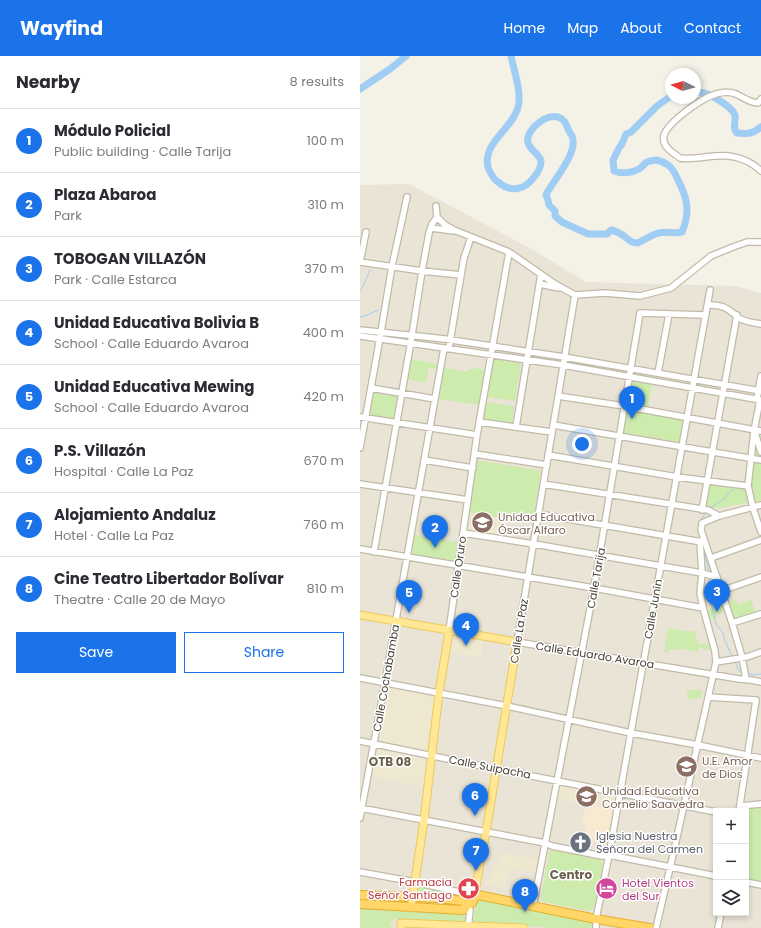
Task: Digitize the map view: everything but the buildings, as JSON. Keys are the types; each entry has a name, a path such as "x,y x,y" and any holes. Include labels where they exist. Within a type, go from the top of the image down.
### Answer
{"highway":[{"path":"360,895 437,898 460,894 468,899"},
{"path":"468,899 478,895 596,919 650,928"},
{"path":"360,904 462,910 466,908 468,899"}],"main road":[{"name":"Calle Eduardo Avaroa","path":"360,615 517,642"},
{"name":"Calle Oruro","path":"411,908 424,820 439,693 449,631"},
{"name":"Calle La Paz","path":"468,899 475,891 517,642"},
{"path":"401,926 524,928"},
{"path":"401,926 434,928"}],"street":[{"path":"761,99 758,103 753,103 734,93 720,93 699,101 678,118 664,133 663,139 669,150 681,158 724,155 736,156 746,160 761,171"},
{"path":"360,448 363,417 371,388 392,266 407,197"},
{"path":"374,552 422,271 432,224 437,217 436,206"},
{"path":"437,217 457,231 509,252 575,295 605,293 640,296 671,288 711,256 748,242 761,242"},
{"path":"431,228 457,231"},
{"path":"366,232 360,262 461,275"},
{"name":"Calle Cochabamba","path":"360,818 435,399 446,348 450,340 464,258 471,237"},
{"name":"Calle Oruro","path":"449,631 479,422 509,252"},
{"path":"516,427 541,274"},
{"path":"540,284 564,288"},
{"name":"Calle Junín","path":"596,928 596,919 644,663 710,290"},
{"path":"564,357 575,295"},
{"path":"708,305 722,306 740,318 749,322 761,324"},
{"name":"Calle Tarija","path":"533,906 600,556 640,313 706,315"},
{"path":"658,372 669,314"},
{"path":"702,510 737,315"},
{"path":"360,330 412,335 528,351 658,372 760,391"},
{"path":"360,336 563,365 759,400"},
{"name":"Calle La Paz","path":"517,642 564,357"},
{"path":"761,376 748,486 761,532"},
{"path":"371,388 435,399"},
{"path":"558,396 688,417 754,431 761,431"},
{"path":"363,417 477,435"},
{"path":"479,422 552,432"},
{"path":"553,425 761,460"},
{"path":"754,431 761,452"},
{"path":"475,454 546,465"},
{"path":"548,455 677,477 748,486"},
{"path":"424,460 473,468"},
{"path":"360,484 468,500"},
{"path":"544,484 708,510 719,516"},
{"path":"656,928 716,662 715,651 700,592 702,573 702,523 719,516 761,506"},
{"path":"538,514 702,542 711,558 722,591 742,658 746,679"},
{"path":"462,533 534,544 702,573 717,577"},
{"path":"711,558 761,540"},
{"path":"360,549 655,598 703,608"},
{"path":"722,591 761,577"},
{"path":"732,623 761,614"},
{"name":"Calle Eduardo Avaroa","path":"517,642 761,682"},
{"path":"716,662 742,658 761,652"},
{"path":"360,678 507,706 631,733 698,744 761,758"},
{"path":"708,697 757,702 739,808 761,804"},
{"name":"Calle Suipacha","path":"360,741 713,811"},
{"path":"361,808 545,843 552,846 602,856 609,855 713,875"},
{"path":"360,872 415,882 468,899 470,910 468,927"},
{"path":"749,883 761,885"},
{"path":"718,928 720,916"}],"shaded area":[{"path":"409,184 528,247 586,282 735,286 761,293 761,928 360,928 360,185"},
{"path":"729,291 741,293 740,299 728,297"},
{"name":"Unidad Educativa Óscar Alfaro","path":"468,512 501,518 498,535 467,530"},
{"path":"453,635 484,640 481,658 449,652 451,636"},
{"path":"389,688 436,698 427,751 379,741"},
{"path":"377,749 425,758 423,786 371,777"},
{"name":"Unidad Educativa Cornelio Saavedra","path":"559,784 617,796 614,810 556,799"},
{"path":"586,804 614,810 608,845 584,840 586,827 582,824"},
{"path":"501,853 539,860 536,873 509,868 506,888 485,885 486,879 490,880 493,866 498,866"}],"green space":[{"path":"493,358 521,363 515,401 487,397"},
{"path":"410,359 438,364 437,369 429,368 426,383 406,379"},
{"path":"444,368 467,372 468,369 474,368 485,370 479,405 439,399"},
{"path":"631,380 652,385 648,408 627,404"},
{"path":"372,391 398,395 393,420 368,415"},
{"path":"485,402 514,406 512,423 482,419"},
{"path":"628,410 683,420 679,442 624,433"},
{"path":"757,433 761,434 761,501 754,503 751,487 755,439"},
{"path":"477,460 541,471 533,519 502,514 501,518 468,512"},
{"path":"709,484 747,488 750,502 720,508 705,508"},
{"path":"415,535 457,542 455,560 413,554"},
{"path":"736,600 738,605 751,600 756,614 734,619 728,602"},
{"path":"724,604 726,612 717,614 716,618 710,619 708,611 710,608"},
{"path":"668,628 684,631 695,631 698,644 711,644 712,650 699,648 698,652 680,648 679,650 669,649 668,653 664,652"},
{"path":"687,690 702,690 702,698 687,699"},
{"path":"761,808 761,881 749,879 749,809"},
{"path":"552,850 600,859 603,864 593,909 589,911 544,902 541,900 549,853"},
{"path":"418,885 453,894 435,896 417,895 416,887"},
{"path":"479,899 593,920 595,928 551,928 474,924 473,922 477,901"},
{"path":"360,908 467,914 466,923 401,921 396,919 390,924 393,928 360,928"}],"waterway":[{"path":"360,89 390,69 406,56"},
{"path":"511,56 516,75 519,102 515,115 510,123 492,145 487,161 489,170 495,180 508,188 513,189 526,185 538,172 541,163 538,155 529,144 529,134 539,122 551,117 561,118 572,136 572,150 569,158 546,195 549,205 555,211 555,216 562,222 588,234 607,234 611,230 619,233 632,242 638,243 656,234 665,232 682,232 685,224 687,204 674,172 668,165 656,160 647,162 639,169 627,173 614,171 613,160 626,134 631,132 657,106 665,100"},
{"path":"701,92 712,96 730,108 735,115 734,127 737,133 750,133 761,127"},
{"path":"360,291 370,270"},
{"path":"360,317 379,310"},
{"path":"709,509 724,499 733,489"},
{"path":"701,520 706,513"},
{"path":"704,549 709,572"},
{"path":"709,577 709,594 716,624 723,633 732,656"},
{"path":"735,662 739,671 742,671"},
{"path":"747,673 754,675 761,674"}],"place":[{"name":"Módulo Policial","path":"632,419"},
{"name":"Unidad Educativa Óscar Alfaro","path":"483,523"},
{"name":"Plaza Abaroa","path":"435,548"},
{"name":"TOBOGAN VILLAZÓN","path":"717,612"},
{"name":"Unidad Educativa Mewing","path":"409,613"},
{"name":"Unidad Educativa Bolivia B","path":"466,646"},
{"name":"U.E. Amor de Dios","path":"687,767"},
{"name":"Unidad Educativa Cornelio Saavedra","path":"587,797"},
{"name":"P.S. Villazón","path":"475,816"},
{"name":"Iglesia Nuestra Señora del Carmen","path":"580,842"},
{"name":"Alojamiento Andaluz","path":"476,871"},
{"name":"Farmacia Señor Santiago","path":"468,888"},
{"name":"Hotel Vientos del Sur","path":"606,889"},
{"name":"Cine Teatro Libertador Bolívar","path":"525,912"}],"district":[{"name":"OTB 08","path":"390,762"},
{"name":"Centro","path":"571,875"}]}
